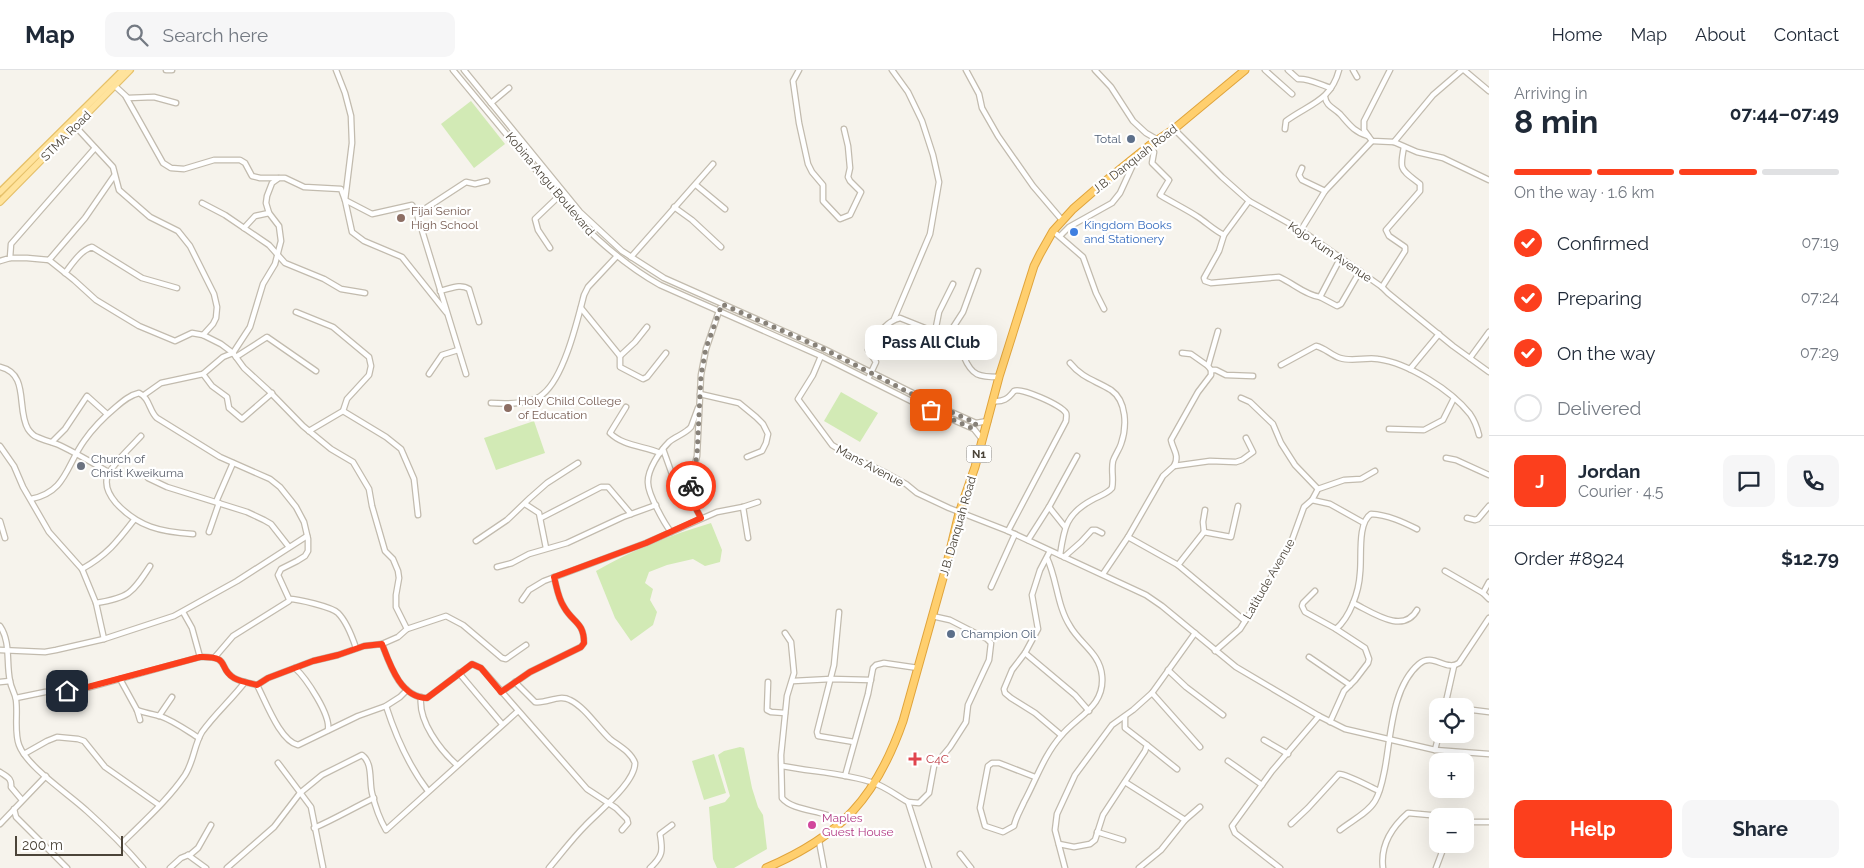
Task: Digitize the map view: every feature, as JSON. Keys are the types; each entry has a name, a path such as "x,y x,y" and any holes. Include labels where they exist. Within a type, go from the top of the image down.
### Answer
{"highway":[{"name":"J.B. Danquah Road","path":"766,868 818,841 854,810 876,783 895,743 918,668 959,513 983,439 999,377 1034,266 1053,231 1062,220 1103,183 1150,145 1174,129 1245,70"}],"main road":[{"name":"STMA Road","path":"0,192 123,70"},
{"name":"STMA Road","path":"0,202 130,70"}],"street":[{"path":"166,70 172,70"},
{"path":"336,70 351,116 352,143 344,200"},
{"name":"Kobina Angu Boulevard","path":"453,70 590,233 640,274 660,285 821,356 916,404 974,429 983,439"},
{"name":"Kobina Angu Boulevard","path":"464,70 580,212 631,257 664,278 824,349 920,398 976,423"},
{"path":"799,70 792,81 798,123 808,164 823,185 823,201 840,219 850,215 862,192 848,177 850,168 844,129"},
{"path":"892,70 908,92 922,120 936,163 939,182 930,234 921,258 907,285 894,320"},
{"path":"966,70 979,94 982,108 998,136 1034,186 1062,220"},
{"path":"1096,70 1111,87 1133,121 1146,133 1158,140"},
{"path":"1264,70 1292,94"},
{"path":"1288,70 1298,78 1306,78 1331,88"},
{"path":"1285,129 1286,121 1325,97 1336,82 1339,70"},
{"path":"1353,70 1356,77"},
{"path":"1390,70 1364,121 1363,126 1372,141 1394,142 1404,147 1443,158 1489,180"},
{"path":"1394,142 1433,95 1463,70 1489,91"},
{"path":"115,86 126,96 163,163 170,168 184,169 214,160 240,160 252,176 260,178 285,178 304,188 341,189 350,227 355,235 364,242 402,257 447,313"},
{"path":"491,103 510,88"},
{"path":"126,96 154,97 176,104"},
{"path":"1325,97 1326,104 1340,114 1350,127 1359,134 1368,136"},
{"path":"76,126 111,164 121,191 150,217 178,231 190,246 214,294 217,307 215,321 204,335"},
{"name":"Kojo Kum Avenue","path":"1174,129 1249,201 1301,230 1360,271 1489,372"},
{"path":"1301,230 1325,191 1372,141"},
{"path":"1150,145 1154,152 1152,163 1169,180 1160,195 1196,215 1224,235"},
{"path":"1382,287 1405,251 1405,247 1389,236 1386,230 1420,191 1421,187 1401,167 1404,147"},
{"path":"10,258 11,244 95,148"},
{"path":"1060,236 1069,226 1112,204 1138,155"},
{"path":"631,257 713,164"},
{"path":"1302,168 1299,175 1302,180 1325,191"},
{"path":"49,260 85,218 114,176"},
{"path":"234,355 250,327 264,284 278,255 281,241 280,230 269,213 266,203 268,189 274,181 285,178"},
{"path":"417,214 466,182 478,184 487,182"},
{"path":"696,185 726,209"},
{"path":"550,248 538,230 535,219 558,197"},
{"path":"344,200 372,214 410,205 414,207 466,374"},
{"path":"1249,201 1224,235 1219,251 1204,278 1205,281 1211,283 1279,277 1337,306 1341,304 1360,271"},
{"path":"202,203 268,244 285,263 324,279 341,289 364,292"},
{"path":"674,207 692,220 721,247"},
{"path":"244,228 255,216 269,213"},
{"path":"1053,231 1083,256 1096,293 1104,309"},
{"path":"65,273 87,248 92,247 142,278 177,288"},
{"path":"491,403 523,402 542,396 551,386 561,368 588,287 617,256"},
{"path":"1320,297 1340,257"},
{"path":"0,261 10,258 49,260 96,300 139,326 174,341 192,333 204,335 221,344 234,355 244,368 272,393 300,423 331,449 352,462 366,483 385,551 393,559 399,575 395,602 407,629"},
{"path":"944,343 963,312 978,271"},
{"path":"935,332 939,312 953,284"},
{"path":"440,291 456,286 467,287 479,322"},
{"path":"701,518 694,505 691,479 697,456 699,404 706,348 722,304"},
{"path":"581,308 620,356 620,367 643,379 647,378 666,353"},
{"path":"296,312 333,327 369,357 371,366 369,375 347,399 343,410 310,431"},
{"path":"868,379 876,362 868,350 885,326 894,320 903,318 935,332 952,351 964,357 968,368 978,375 999,377"},
{"path":"620,356 647,327"},
{"path":"1103,574 1128,537 1163,476 1177,461 1177,454 1171,440 1198,392 1211,375 1212,355 1218,331"},
{"path":"1470,358 1489,332"},
{"path":"1410,369 1439,334"},
{"path":"144,395 161,383 204,374 223,357 234,355 267,337 316,371"},
{"path":"1281,365 1316,346 1323,347 1327,352 1341,359 1368,357 1410,369 1454,398 1470,414 1479,435"},
{"path":"429,374 442,355 458,350"},
{"path":"1182,353 1191,354 1210,368 1226,375 1252,376"},
{"name":"Mans Avenue","path":"821,356 813,376 798,400 832,445 850,456 893,476 917,493 959,513 1015,534 1146,595 1236,667 1330,722 1356,733 1390,741 1435,750 1489,754"},
{"path":"1062,556 1065,527 1076,512 1112,488 1111,472 1114,458 1121,444 1125,425 1122,407 1112,391 1084,378 1070,363"},
{"path":"0,367 11,371 20,384 21,400 29,430 36,437 52,442 110,473"},
{"path":"204,374 212,386 227,396 229,408 242,420 272,393"},
{"path":"993,401 1001,402 1009,397 1014,390 1020,389 1052,403 1063,410 1066,417 1066,421 1008,531"},
{"path":"31,499 43,496 55,488 68,471 76,454 92,430 108,414 139,393 144,395 157,418 200,446 270,479 280,487 301,514 307,536 308,547 306,556 281,569 278,575 290,599"},
{"path":"700,394 739,403 763,424 768,434 762,451 747,457"},
{"path":"52,442 65,429 87,396 108,414"},
{"path":"1241,398 1250,402 1273,424 1281,443 1295,465 1318,489 1344,480 1361,479 1375,471"},
{"path":"1389,429 1424,430 1443,420 1454,398"},
{"path":"670,532 648,484 650,473 662,451 675,437 691,427 699,404"},
{"path":"626,407 610,433 627,444 662,451"},
{"path":"343,410 386,437 401,449 414,478 418,515"},
{"path":"974,429 976,423 988,421"},
{"path":"141,436 107,476 107,488 112,499 134,520 162,530 193,534"},
{"path":"1174,466 1210,461 1236,462 1242,460 1253,452 1246,438"},
{"path":"0,446 14,466 23,487 49,532 59,542 67,555 75,560 82,569 96,603 104,639"},
{"path":"662,451 673,477"},
{"path":"1028,540 1077,456"},
{"path":"1446,458 1456,460 1489,475"},
{"path":"209,532 217,503 233,463"},
{"path":"476,541 507,520 547,484 578,463"},
{"path":"148,478 167,487 264,520 270,524 289,547"},
{"path":"541,518 601,487 608,487 632,514"},
{"name":"Latitude Avenue","path":"1215,651 1240,629 1292,540 1304,507 1312,500 1318,489"},
{"path":"1312,500 1330,504 1364,523"},
{"path":"522,600 529,590 554,577 717,512 758,502"},
{"path":"525,504 539,513 546,548"},
{"path":"497,567 512,564 529,554 546,548 567,543 656,505"},
{"path":"1049,506 1065,527"},
{"path":"1204,532 1231,537 1238,506"},
{"path":"1467,518 1478,519 1489,506"},
{"path":"743,507 748,538"},
{"path":"1178,565 1204,532 1205,510"},
{"path":"1336,629 1353,603 1360,575 1364,523 1371,514 1402,522 1418,529"},
{"path":"82,569 99,559 120,538 134,520"},
{"path":"0,521 5,538"},
{"path":"1062,556 1081,542 1092,530 1102,533"},
{"path":"991,587 1015,534"},
{"path":"0,650 45,652 104,639 174,616 237,581 307,536"},
{"path":"1128,537 1178,565 1245,620"},
{"path":"1050,551 1040,570 1032,595 1038,629 1012,670 1004,689 1005,693 1035,713 1061,735"},
{"path":"1035,777 999,763 992,763 988,766 980,808 984,826 1003,832 1014,826 1016,816 1035,777 1061,735 1096,705 1101,694 1103,678 1101,667 1096,657 1070,628 1052,568 1047,558"},
{"path":"96,603 118,600 128,594 140,582 150,566"},
{"path":"1445,571 1483,593 1489,599"},
{"path":"501,692 530,672 581,647 584,643 582,629 563,606 558,596 554,577"},
{"path":"1483,593 1489,582"},
{"path":"1315,591 1303,603 1302,608 1305,612 1365,648 1368,654 1368,663 1340,699 1330,722"},
{"path":"290,599 307,601 338,613 349,631 356,648"},
{"path":"215,657 234,636 289,602 290,599"},
{"path":"1353,603 1397,622 1408,620 1413,617 1417,610"},
{"path":"183,612 192,628 200,657"},
{"path":"840,612 831,679 817,732 818,736 854,742"},
{"path":"16,698 46,692 73,691 200,657 215,657 222,661 234,678 257,685 268,678 313,661 344,654 356,648 382,644 398,637 407,629 446,616 463,625 502,658 506,658 526,645"},
{"path":"782,766 876,783 908,802 919,803 929,793 934,766 950,747 966,722 968,705 990,660 991,643 987,639 950,620 932,616"},
{"path":"1447,698 1454,666 1462,658 1489,618"},
{"path":"0,626 4,632 10,681 16,698 18,743 24,754 122,843 144,868"},
{"path":"785,633 791,642 793,651 793,681 787,696 781,755 780,792 784,801 828,815 841,822"},
{"path":"1065,868 1055,830 1057,814 1075,775 1112,725 1152,693 1195,633"},
{"path":"382,644 392,669 407,690 421,697 427,698 472,664 481,668 587,789 616,808 627,819 628,822 622,830"},
{"path":"1025,652 1075,695 1089,711"},
{"path":"1309,657 1350,685"},
{"path":"1340,830 1369,808 1375,801 1390,741 1396,704 1408,679 1420,663 1426,660 1434,660 1454,666"},
{"path":"845,776 874,668 879,663 918,668"},
{"path":"295,668 303,676 325,712 328,730"},
{"path":"1168,670 1186,687 1223,715"},
{"path":"459,673 502,724"},
{"path":"120,679 137,710 140,720"},
{"path":"793,681 831,679 871,680"},
{"path":"0,682 10,681"},
{"path":"122,843 159,805 184,775 194,757 199,738 215,714 234,696 245,682"},
{"path":"516,682 538,703 563,698 571,700 634,760 635,769 609,803 584,827 549,868"},
{"path":"768,682 767,710 786,713"},
{"path":"257,685 283,734 289,742 298,745 362,714 386,706 407,690"},
{"path":"1152,693 1200,747"},
{"path":"159,716 172,697"},
{"path":"421,697 420,704 438,747 457,765"},
{"path":"386,706 396,736 413,771 428,791"},
{"path":"137,710 172,721 199,738"},
{"path":"1474,710 1489,712"},
{"path":"227,868 274,826 300,793 322,775 362,755 368,764 371,790 377,812 386,830 518,711"},
{"path":"1280,868 1233,830 1234,822 1319,716"},
{"path":"1124,717 1125,728 1177,769"},
{"path":"24,754 57,737 84,741 106,768 159,805"},
{"path":"1264,740 1288,754"},
{"path":"1435,750 1437,743"},
{"path":"1059,844 1074,847 1090,844 1095,840 1103,815 1145,752 1147,745"},
{"path":"1228,762 1262,785"},
{"path":"278,763 311,807 323,867"},
{"path":"0,772 10,778 12,787 22,800"},
{"path":"1291,824 1339,774 1343,773 1361,784 1379,791"},
{"path":"0,824 46,776"},
{"path":"1125,782 1185,820"},
{"path":"314,828 374,798"},
{"path":"908,802 929,868"},
{"path":"1139,868 1161,850 1185,820 1200,807"},
{"path":"14,809 16,817 67,868"},
{"path":"1383,868 1383,855 1387,839 1397,823 1405,815 1412,812 1429,814"},
{"path":"1474,822 1489,822"},
{"path":"170,868 181,858 198,848 211,825"},
{"path":"650,868 657,861 662,850 660,834 672,825"},
{"path":"1097,832 1123,840"},
{"path":"818,841 824,868"},
{"path":"1436,868 1442,853"},
{"path":"960,854 971,868"},
{"path":"188,855 206,868"}],"green space":[{"path":"471,101 505,144 474,168 441,124"},
{"path":"841,392 878,413 860,442 824,421"},
{"path":"534,421 545,453 496,470 484,438"},
{"path":"711,523 722,550 720,562 705,566 693,559 667,565 649,572 645,583 653,589 650,600 657,612 653,625 631,641 615,618 596,571 652,544"},
{"path":"740,747 744,748 752,788 758,807 763,815 767,849 734,868 717,868 713,859 709,807 725,802 730,796 718,755 724,751"},
{"path":"714,754 726,793 704,800 692,761"}],"way so far":[{"path":"691,486 697,456 701,375 706,348 722,304 824,349 920,398 976,423 974,429 931,410"}],"place":[{"name":"Total","path":"1131,139"},
{"name":"Fijai Senior High School","path":"401,218"},
{"name":"Kingdom Books and Stationery","path":"1074,232"},
{"name":"Holy Child College of Education","path":"508,408"},
{"name":"Pass All Club","path":"931,410"},
{"name":"Church of Christ Kweikuma","path":"81,466"},
{"name":"Champion Oil","path":"951,634"},
{"name":"C4C","path":"915,759"},
{"name":"Maples Guest House","path":"812,825"}],"route":[{"path":"67,691 112,682 200,657 215,657 222,661 234,678 257,685 268,678 308,662 344,654 359,647 382,644 392,669 402,685 407,690 421,697 427,698 472,664 481,668 501,692 530,672 581,647 584,643 582,629 567,612 558,596 554,577 646,543 701,518 694,505 691,486"}]}
